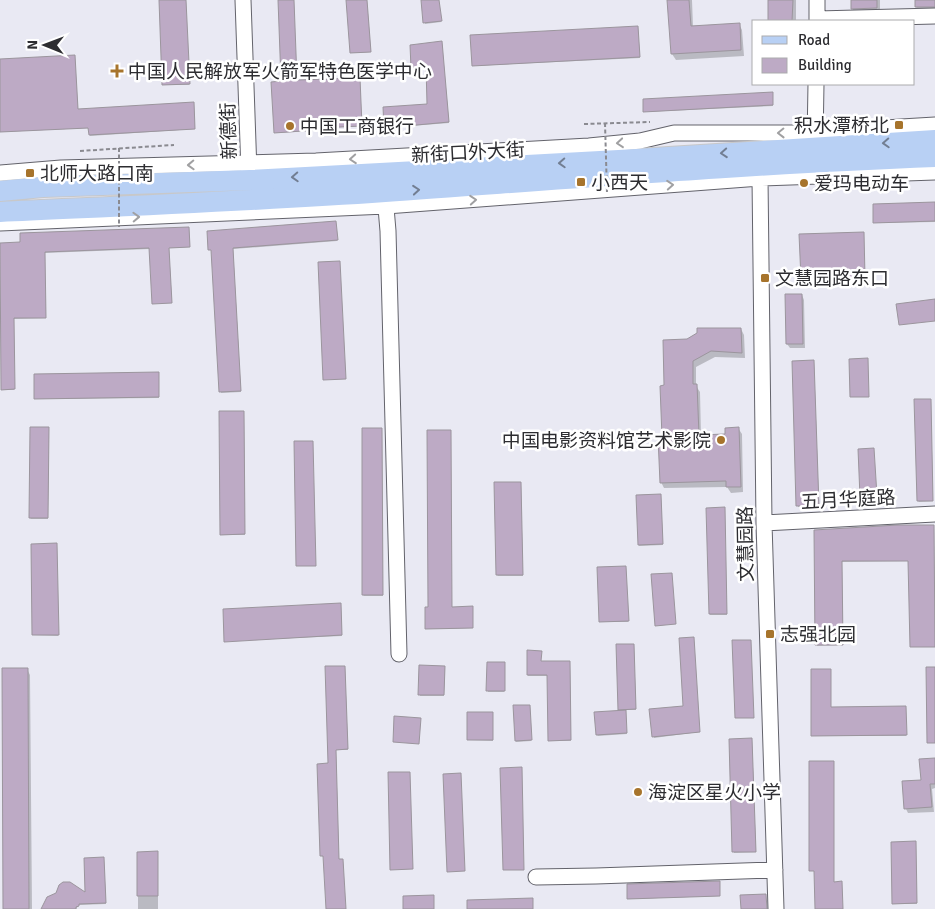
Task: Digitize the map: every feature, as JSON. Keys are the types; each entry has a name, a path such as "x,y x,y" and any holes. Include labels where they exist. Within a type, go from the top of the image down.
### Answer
{"main road":[{"name":"新街口外大街","path":"0,191 249,172 409,171 637,159 815,139 935,140"},
{"path":"386,157 409,171"},
{"name":"新街口外大街","path":"0,212 251,201 385,199 577,177 858,160 935,158"},
{"path":"858,160 903,174"}],"street":[{"name":"新德街","path":"243,0 251,201"},
{"path":"817,0 817,20 935,16"},
{"path":"815,139 816,85"},
{"name":"新街口外大街","path":"0,172 60,168 249,172 386,157 589,146 640,141 674,133 750,132 815,139 935,125"},
{"name":"新街口外大街","path":"0,223 760,178 935,172"},
{"name":"文慧园路","path":"760,178 764,523 776,909"},
{"path":"385,199 388,231 399,654"},
{"name":"五月华庭路","path":"764,523 935,514"},
{"path":"536,877 775,870"}],"path":[{"path":"584,124 650,122"},
{"path":"605,123 607,192"},
{"path":"80,151 174,145"},
{"path":"119,148 119,226"}],"building":[{"path":"159,0 186,0 190,84 162,85"},
{"path":"278,0 294,0 297,80 360,78 362,126 316,128 316,130 274,133 271,82 281,81"},
{"path":"346,0 367,0 371,52 350,53"},
{"path":"421,0 439,0 442,21 423,23"},
{"path":"667,0 689,0 691,26 740,23 741,50 671,54"},
{"path":"768,0 793,0 792,20 768,20"},
{"path":"851,0 877,0 877,8 851,9"},
{"path":"915,0 935,0 935,7 915,7"},
{"path":"638,26 640,57 472,66 470,35"},
{"path":"442,41 449,122 384,128 383,107 427,104 426,66 411,68 410,45"},
{"path":"75,55 78,109 194,102 195,129 89,135 88,128 0,132 0,59"},
{"path":"773,92 773,105 643,112 643,99"},
{"path":"935,202 935,221 873,223 873,204"},
{"path":"336,221 338,240 233,248 241,391 219,392 211,250 208,250 207,231"},
{"path":"189,227 190,247 169,248 172,303 152,304 149,248 45,252 46,318 14,318 15,389 1,390 0,243 20,242 20,233"},
{"path":"864,232 865,277 801,279 799,234"},
{"path":"340,261 346,379 323,380 318,262"},
{"path":"785,294 802,294 803,344 786,344"},
{"path":"935,299 935,321 899,325 896,304"},
{"path":"697,328 741,328 742,353 711,351 693,361 693,384 697,384 699,435 725,434 725,428 739,427 741,487 726,487 726,481 660,483 658,437 662,437 660,386 664,385 663,340 687,339 697,333"},
{"path":"868,358 869,397 850,397 849,359"},
{"path":"814,360 819,506 796,506 792,361"},
{"path":"159,372 159,397 34,399 34,374"},
{"path":"914,399 931,399 933,501 917,501"},
{"path":"219,411 244,411 245,534 220,535"},
{"path":"30,427 49,427 48,518 29,518"},
{"path":"362,428 382,428 383,595 362,595"},
{"path":"427,430 451,430 452,607 473,606 473,628 425,629 425,607 428,607"},
{"path":"294,441 313,441 316,566 296,566"},
{"path":"874,448 877,496 860,497 858,449"},
{"path":"494,482 521,482 523,575 496,575"},
{"path":"661,494 663,544 638,545 636,495"},
{"path":"725,507 727,614 709,614 706,508"},
{"path":"934,525 935,647 910,647 908,561 842,561 843,645 815,645 814,530"},
{"path":"57,543 59,635 32,635 31,544"},
{"path":"626,566 629,621 599,622 597,567"},
{"path":"672,573 676,624 655,626 651,574"},
{"path":"341,603 342,635 224,642 223,609"},
{"path":"694,637 700,732 652,737 649,709 683,706 679,638"},
{"path":"732,640 751,640 754,718 735,718"},
{"path":"616,644 634,644 636,709 618,710"},
{"path":"527,650 542,651 541,661 570,661 571,740 548,741 547,675 527,675"},
{"path":"487,662 505,662 505,691 486,691"},
{"path":"419,665 445,666 444,695 418,695"},
{"path":"325,666 345,666 348,749 336,750 339,859 343,859 346,909 326,909 323,856 320,856 317,764 328,763"},
{"path":"926,667 935,667 935,743 927,743"},
{"path":"2,668 28,668 29,909 3,909"},
{"path":"811,669 831,669 831,707 906,706 907,735 811,736"},
{"path":"513,705 530,705 532,740 515,741"},
{"path":"626,710 627,733 596,735 594,712"},
{"path":"467,712 493,712 493,740 467,740"},
{"path":"394,716 421,718 419,744 393,742"},
{"path":"752,738 756,852 732,852 729,739"},
{"path":"935,758 935,784 930,784 932,807 904,809 902,781 921,780 919,759"},
{"path":"809,761 834,761 834,882 842,881 843,909 815,909 814,871 809,871"},
{"path":"522,767 524,870 503,870 500,768"},
{"path":"388,772 410,772 413,869 390,870"},
{"path":"461,773 465,871 447,872 443,774"},
{"path":"916,841 917,903 892,904 891,842"},
{"path":"158,851 158,896 137,896 137,852"},
{"path":"104,857 106,903 79,904 76,909 41,909 47,897 56,893 59,885 63,882 70,882 85,892 84,858"},
{"path":"720,881 720,896 627,899 627,884"},
{"path":"766,894 767,909 741,909 740,895"},
{"path":"434,895 434,909 403,909 403,896"},
{"path":"533,898 533,909 467,909 467,900"}],"place":[{"name":"中国人民解放军火箭军特色医学中心","path":"117,71"},
{"name":"积水潭桥北","path":"899,125"},
{"name":"中国工商银行","path":"290,126"},
{"name":"北师大路口南","path":"30,173"},
{"name":"小西天","path":"581,182"},
{"name":"爱玛电动车","path":"804,183"},
{"name":"文慧园路东口","path":"765,278"},
{"name":"中国电影资料馆艺术影院","path":"721,440"},
{"name":"志强北园","path":"770,634"},
{"name":"海淀区星火小学","path":"638,792"}]}
